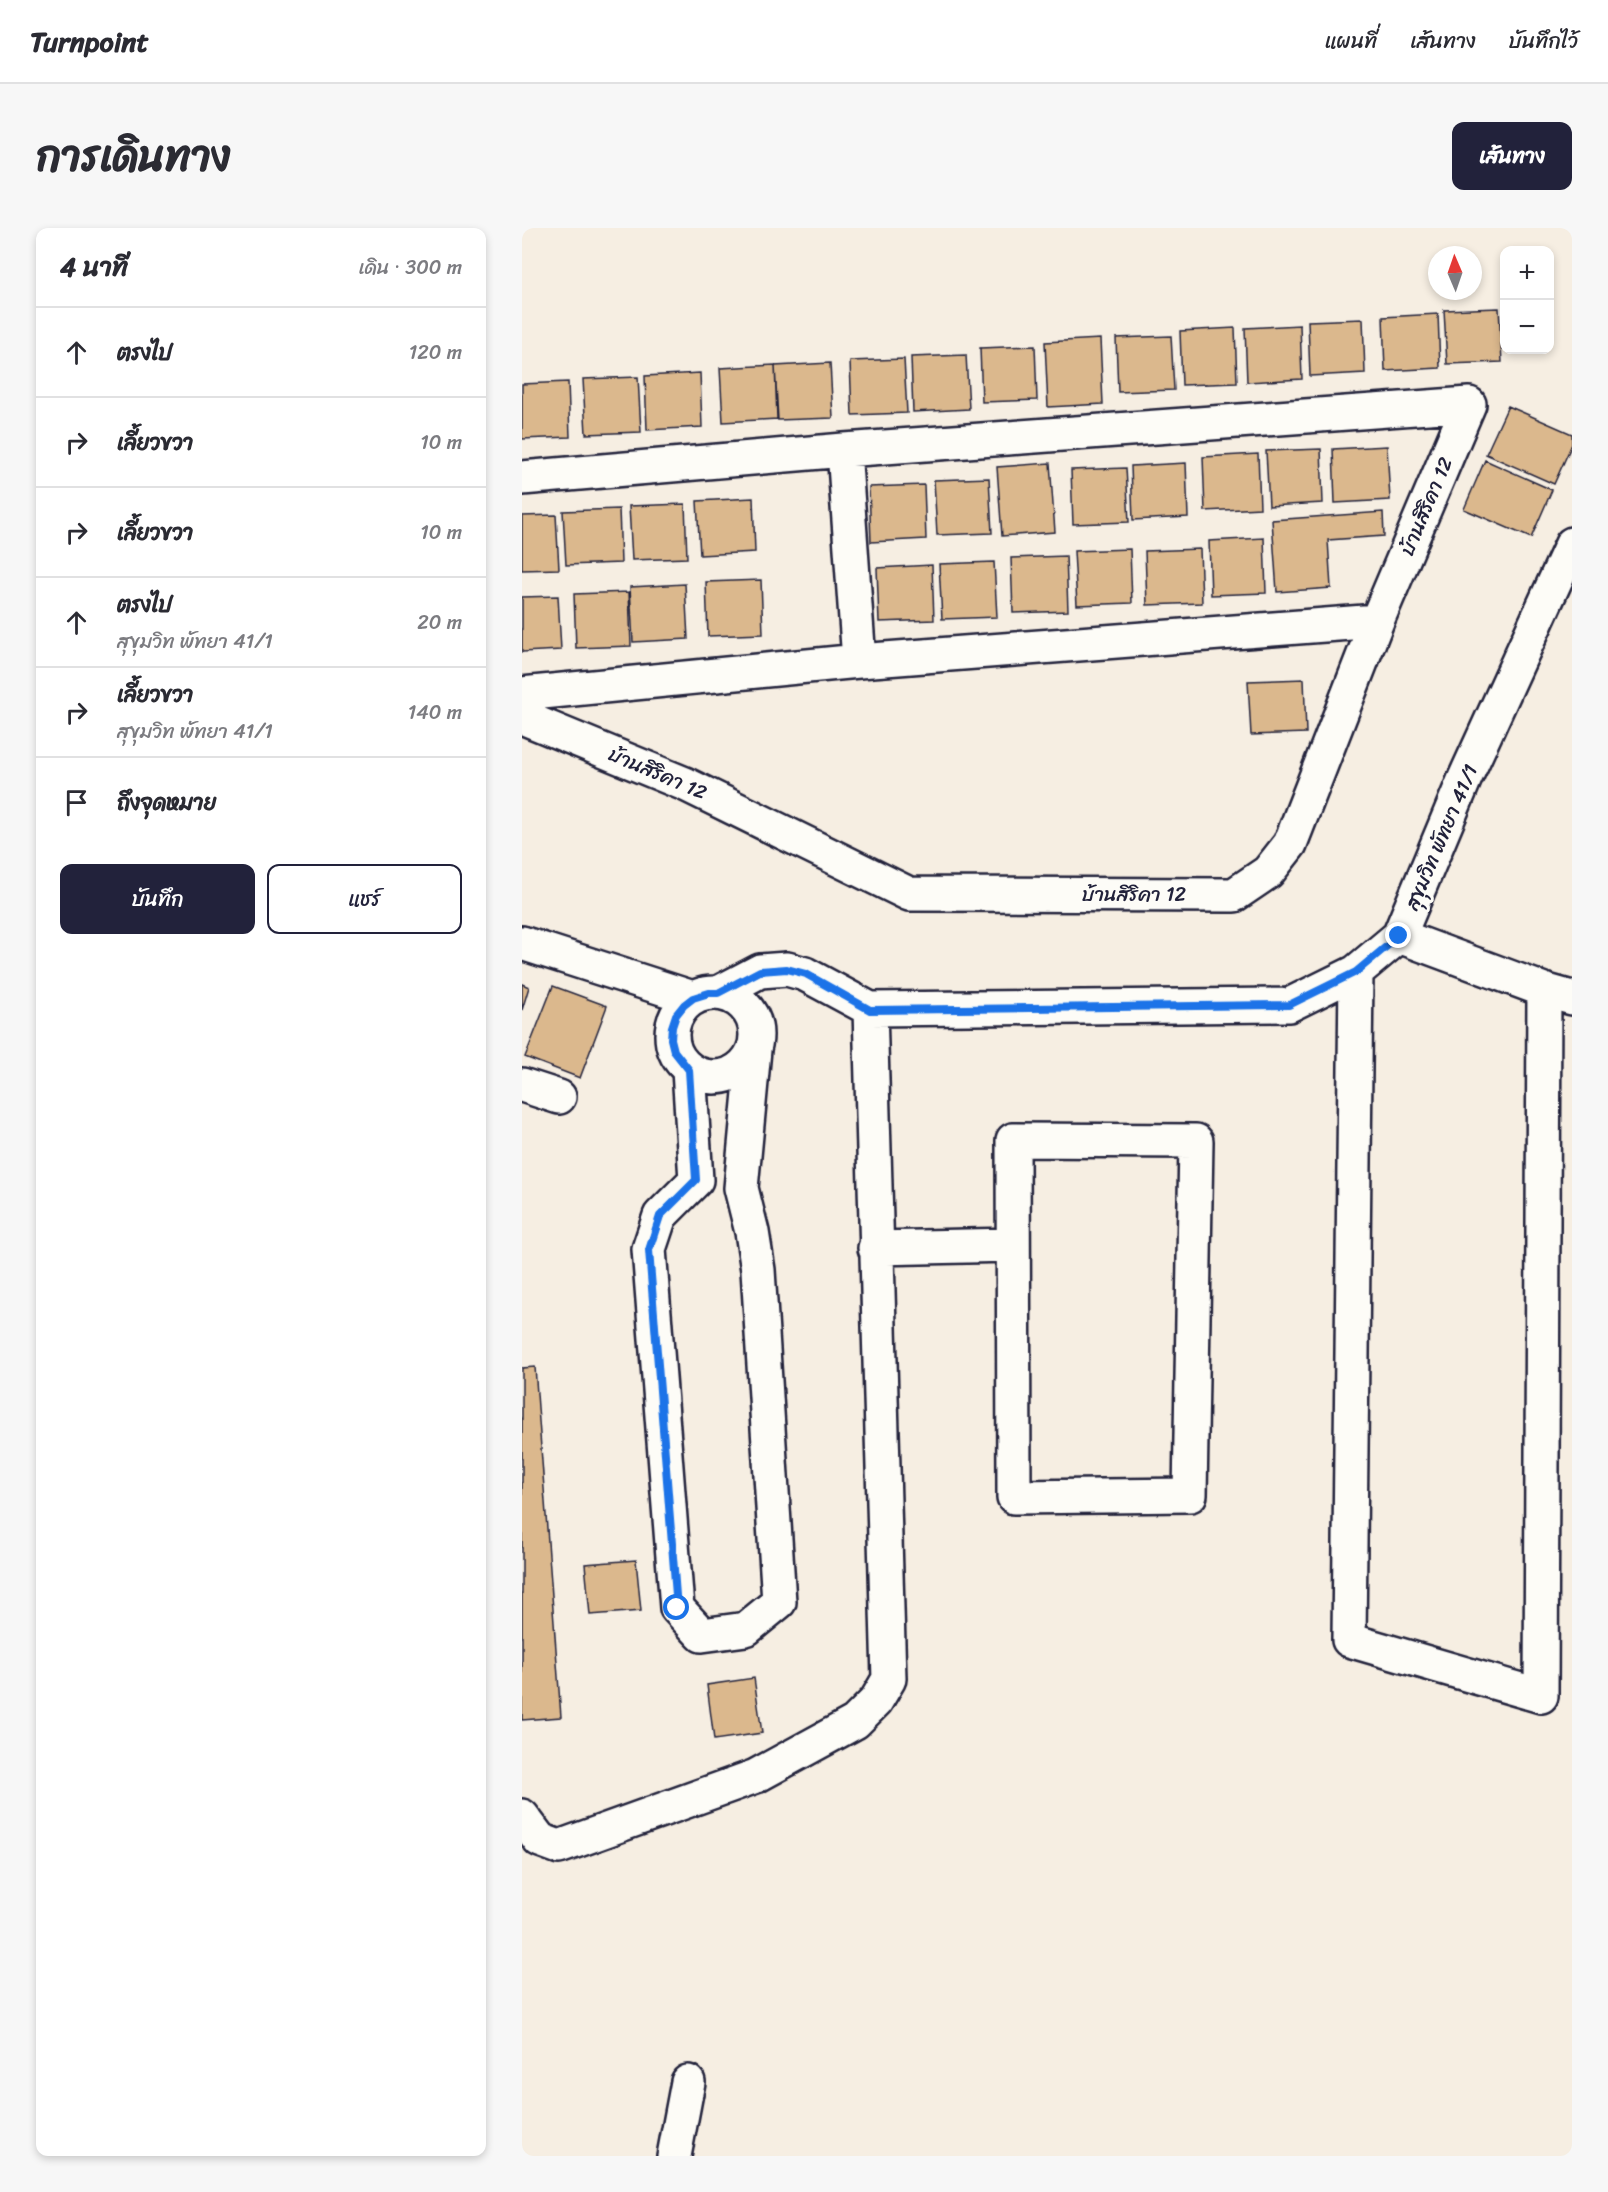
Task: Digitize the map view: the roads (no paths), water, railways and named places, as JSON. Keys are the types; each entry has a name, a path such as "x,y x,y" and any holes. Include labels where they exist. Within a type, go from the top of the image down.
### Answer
{"street":[{"name":"บ้านสิริคา 12","path":"522,717 685,784 909,894 1234,894 1268,872 1290,844 1377,621 1469,404 844,450"},
{"path":"522,478 844,450 859,660"},
{"name":"สุขุมวิท พัทยา 41/1","path":"870,1010 1289,1005 1356,972 1399,936 1465,778 1572,544"},
{"path":"522,694 859,660 1377,621"},
{"path":"1356,972 1349,1640 1541,1696 1558,994 1399,936"},
{"path":"522,943 705,995 730,996 742,1002 756,1024 757,1037 741,1188 752,1232 758,1270 779,1602 746,1629 702,1635 677,1608 649,1250 660,1216 696,1180 689,1070"},
{"path":"522,1816 540,1840 559,1847 756,1776 855,1722 876,1701 889,1679 870,1010 806,974 787,969 760,971 705,995 680,1010 672,1027 671,1039 674,1051 689,1070 707,1077 727,1076 744,1066 754,1050"},
{"path":"522,1085 559,1097"},
{"path":"1013,1140 1196,1141 1190,1495 1014,1497 1013,1245 1013,1140"},
{"path":"696,1180 741,1188"},
{"path":"876,1248 1013,1245"},
{"path":"674,2156 688,2082"}]}
